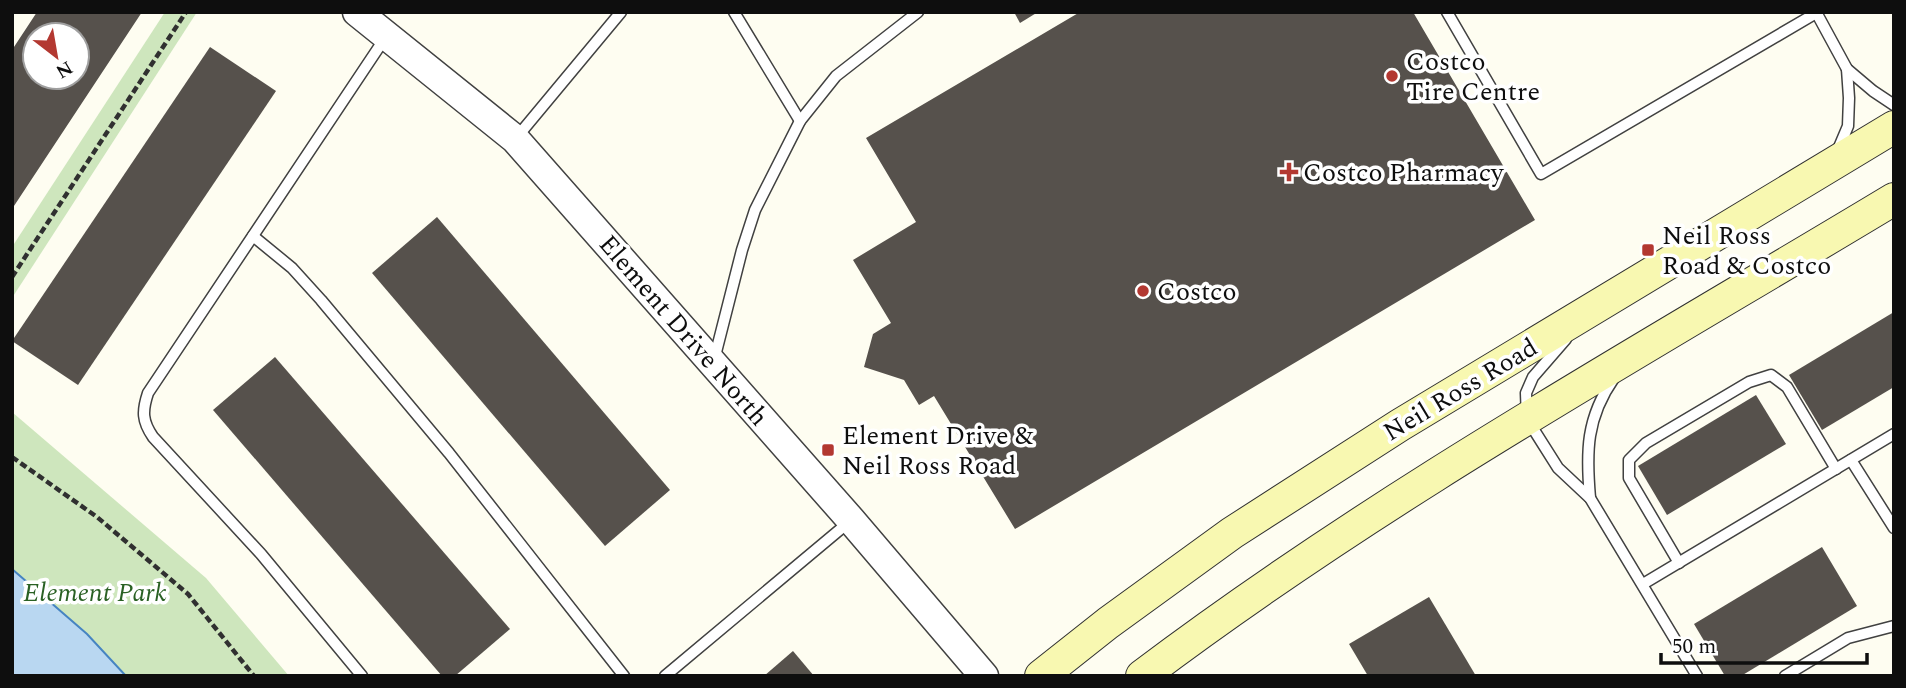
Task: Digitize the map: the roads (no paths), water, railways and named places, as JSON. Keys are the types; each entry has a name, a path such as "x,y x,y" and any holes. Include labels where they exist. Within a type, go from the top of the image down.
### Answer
{"main road":[{"name":"Neil Ross Road","path":"1041,676 1108,623 1232,533 1399,425 1894,127"},
{"path":"1142,676 1322,548 1527,419 1892,206"}],"street":[{"name":"Element Drive North","path":"357,12 515,139 851,520 984,676"}],"lane":[{"path":"515,139 621,12"},
{"path":"734,12 800,121"},
{"path":"713,363 755,210 800,121 836,76 918,12"},
{"path":"1447,12 1541,174 1817,13 1847,69 1872,91 1894,105"},
{"path":"362,676 261,555 153,437 143,417 143,408 148,393 387,36"},
{"path":"1833,163 1847,125 1847,69"},
{"path":"253,236 292,268 321,300 449,453 624,676"},
{"path":"1657,270 1578,327 1541,366 1532,377 1526,393 1527,419 1558,468 1591,499 1697,676"},
{"path":"1591,499 1587,449 1596,411 1605,390 1618,373 1633,357 1651,345"},
{"path":"1679,563 1629,478 1629,460 1646,443 1680,422 1749,382 1771,375 1787,387 1836,469"},
{"path":"1643,584 1894,434"},
{"path":"1851,460 1894,528"},
{"path":"665,676 851,520"},
{"path":"1785,676 1848,638 1894,626"}],"water":[{"path":"12,569 87,634 126,676 12,676"}],"place":[{"name":"Costco Tire Centre","path":"1392,76"},
{"name":"Costco Pharmacy","path":"1289,172"},
{"name":"Neil Ross Road & Costco","path":"1648,250"},
{"name":"Costco","path":"1143,291"},
{"name":"Element Drive & Neil Ross Road","path":"828,450"}],"park label":[{"name":"Element Park","path":"95,592"}]}
